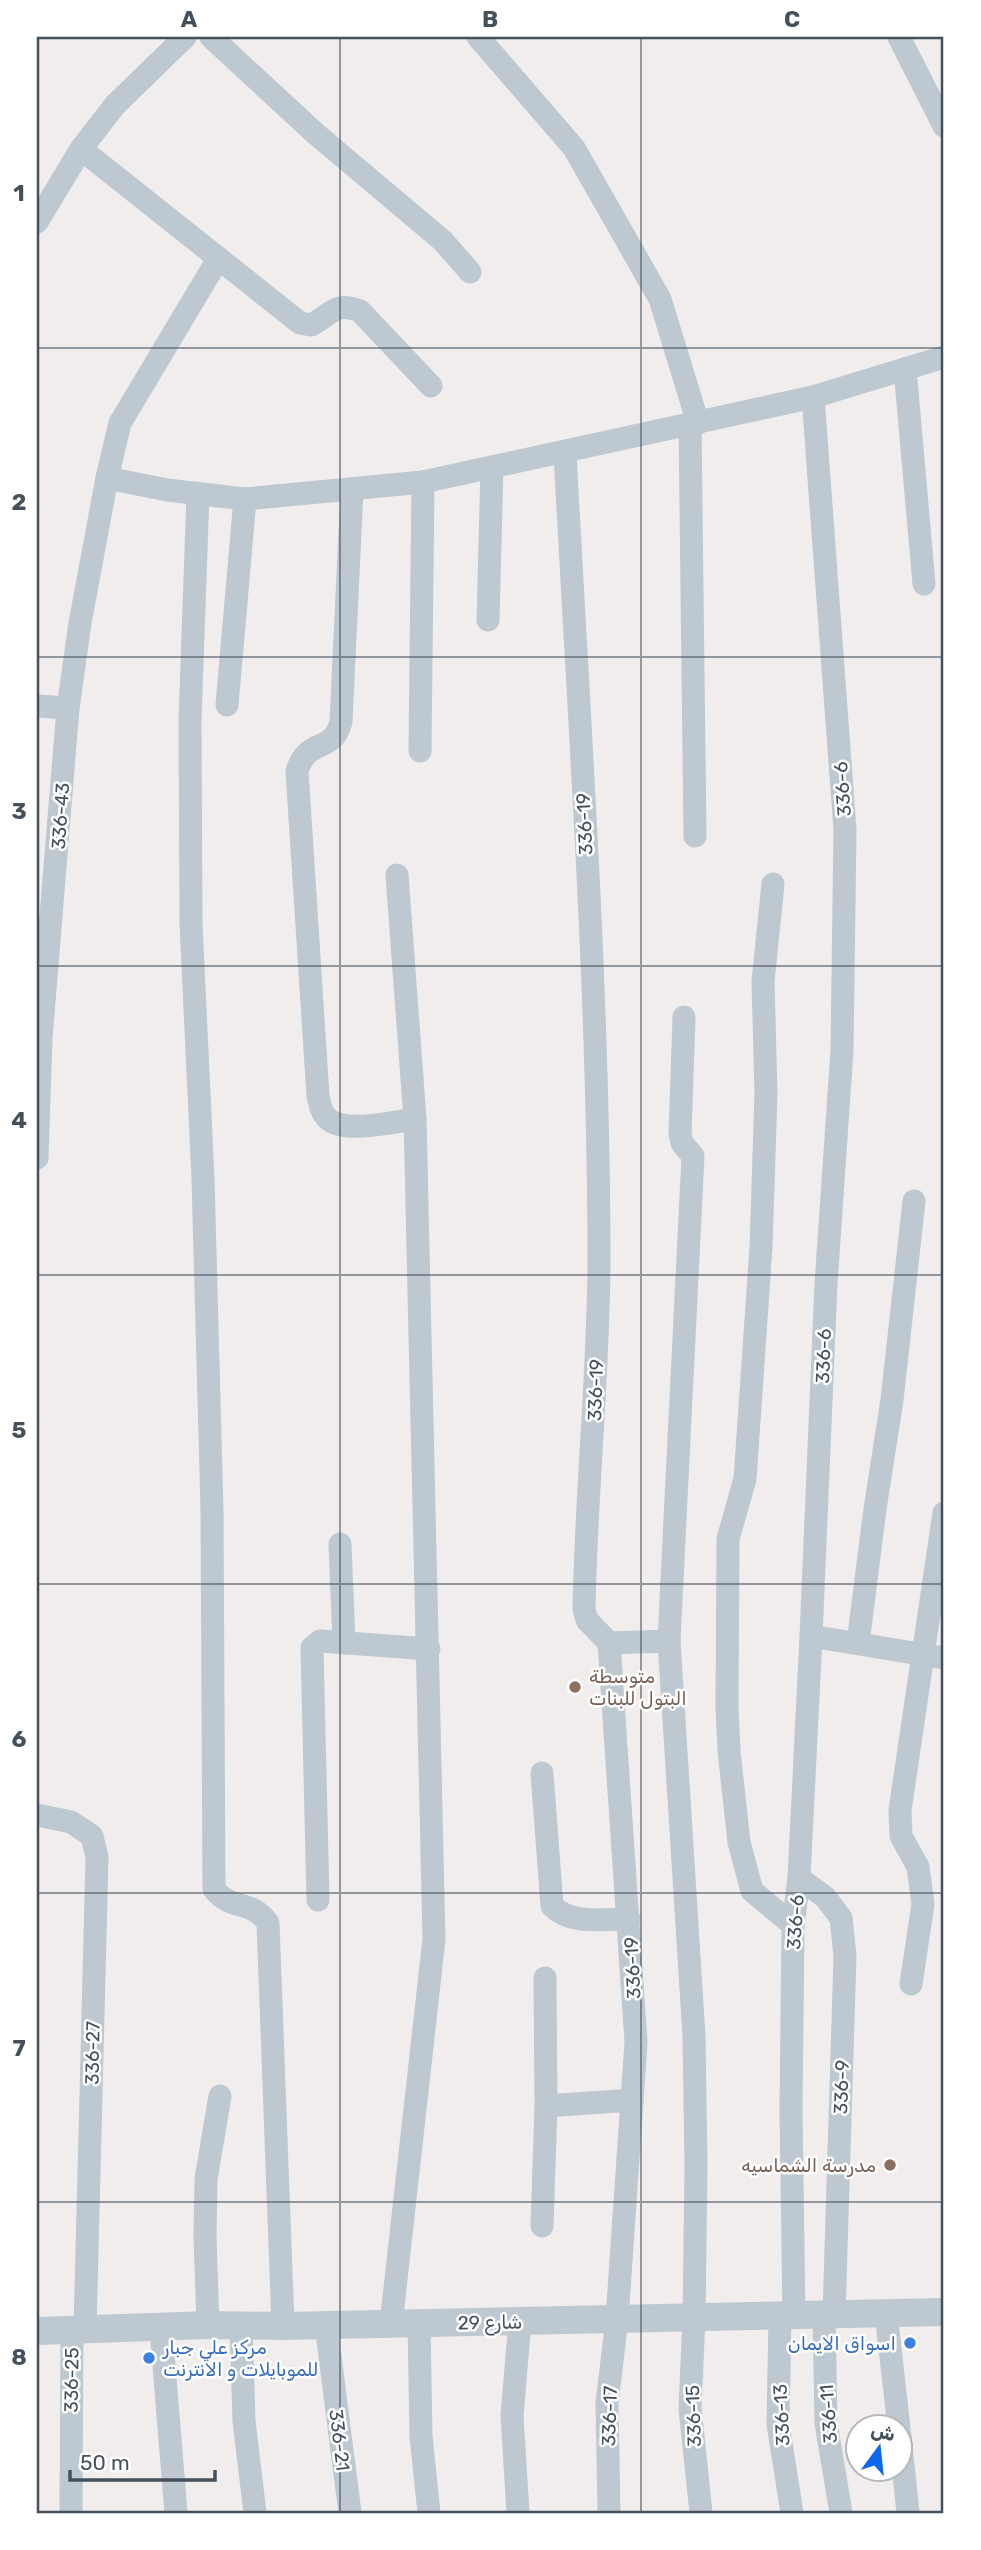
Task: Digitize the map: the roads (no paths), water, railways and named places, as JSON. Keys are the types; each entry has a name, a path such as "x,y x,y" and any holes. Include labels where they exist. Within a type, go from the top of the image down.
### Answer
{"street":[{"path":"37,222 80,149 115,105 185,37"},
{"path":"211,37 316,134 443,241 470,272"},
{"path":"478,37 575,148 660,299 694,423 695,836"},
{"path":"899,37 944,127"},
{"path":"80,149 300,323 311,325 335,308 348,306 360,311 431,386"},
{"name":"336-43","path":"37,1158 39,1037 68,708 80,623 107,478 120,423 218,259"},
{"path":"107,478 198,494 245,499 423,482 813,397 944,357"},
{"path":"905,369 925,584"},
{"name":"336-6","path":"787,2316 793,1925 799,1878 826,1283 842,1050 845,830 813,397"},
{"name":"336-19","path":"565,452 593,1011 598,1253 592,1460 584,1609 587,1620 609,1643 636,2042 617,2319"},
{"path":"488,620 492,467"},
{"path":"420,751 423,482"},
{"path":"352,490 341,722 338,736 329,743 314,746 302,757 297,771 318,1096 322,1112 327,1119 349,1128 415,1119"},
{"path":"198,494 190,720 191,896 203,1179 212,1510 214,1889 224,1900 261,1913 268,1923 283,2326"},
{"path":"227,705 245,499"},
{"path":"37,706 68,708"},
{"path":"391,2324 434,1939 415,1119 397,875"},
{"path":"773,884 763,981 766,1094 762,1205 745,1479 728,1539 727,1708 739,1842 752,1891 793,1925"},
{"name":"336-15","path":"684,1017 680,1134 682,1143 693,1156 669,1641 694,2036 696,2166 690,2408 701,2513"},
{"path":"858,1643 892,1400 915,1201"},
{"path":"911,1984 923,1904 918,1867 901,1836 900,1810 934,1656 944,1513"},
{"path":"340,1544 344,1643"},
{"path":"811,1636 934,1656"},
{"path":"609,1643 669,1641"},
{"path":"318,1900 312,1648 320,1642 429,1649"},
{"path":"542,1773 552,1906 561,1915 574,1919 629,1919"},
{"name":"336-27","path":"37,1815 71,1822 92,1836 97,1857 79,2331"},
{"name":"336-9","path":"799,1878 825,1897 841,1918 845,1956 829,2315"},
{"path":"542,2226 546,2106 545,1978"},
{"path":"208,2325 206,2179 220,2096"},
{"path":"546,2106 632,2100"},
{"name":"شارع 29","path":"37,2331 161,2329 208,2325 283,2326 944,2312"},
{"path":"886,2313 898,2414"},
{"name":"336-11","path":"829,2315 826,2423 841,2513"},
{"name":"336-13","path":"787,2316 778,2424 792,2513"},
{"name":"336-17","path":"608,2513 607,2403 617,2319"},
{"path":"518,2513 512,2416 520,2321"},
{"path":"419,2323 421,2436 429,2513"},
{"name":"336-21","path":"326,2325 350,2513"},
{"path":"241,2326 244,2421 255,2513"},
{"path":"161,2329 176,2513"},
{"name":"336-25","path":"71,2513 79,2331"},
{"path":"905,2484 908,2513"}],"place":[{"name":"متوسطة البتول للبنات","path":"575,1687"},
{"name":"مدرسة الشماسيه","path":"890,2165"},
{"name":"اسواق الايمان","path":"910,2343"},
{"name":"مركز علي جبار للموبايلات و الانترنت","path":"149,2358"}]}
